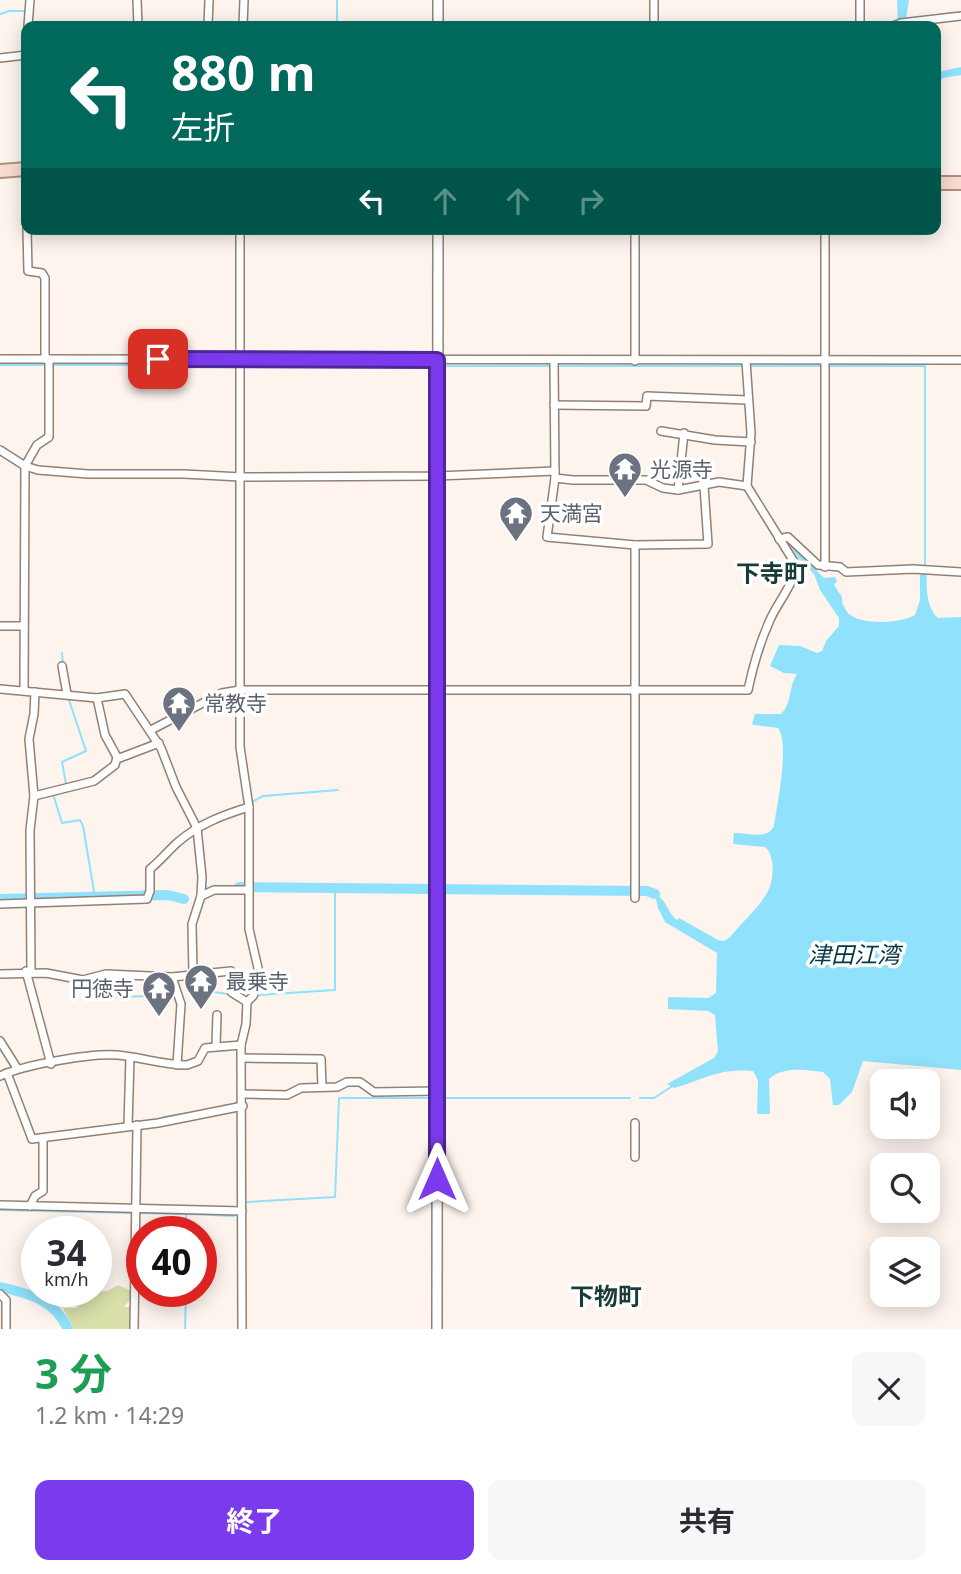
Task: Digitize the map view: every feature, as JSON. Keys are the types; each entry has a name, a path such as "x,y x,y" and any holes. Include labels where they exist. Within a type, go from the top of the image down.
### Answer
{"main road":[{"path":"0,171 21,169"},
{"path":"941,183 961,183"}],"street":[{"path":"28,21 30,0"},
{"path":"137,0 138,21"},
{"path":"208,21 209,0"},
{"path":"243,21 244,0"},
{"path":"438,0 438,21"},
{"path":"654,0 654,21"},
{"path":"860,0 860,21"},
{"path":"918,21 961,16"},
{"path":"0,58 21,56"},
{"path":"24,691 25,466 37,445 49,437 45,278 41,273 28,271 27,235"},
{"path":"240,235 240,747 249,807 249,929 258,968 256,989 247,1002 241,1045 242,1329"},
{"path":"437,1329 438,235"},
{"path":"635,235 635,360"},
{"path":"825,235 825,567"},
{"path":"0,359 48,362 554,365 635,360 746,365 961,360"},
{"path":"554,365 555,474 547,537 635,545 708,544 704,486"},
{"path":"150,730 222,693 240,690 748,690 753,666 769,621 796,571 796,565 747,486 751,442 746,365"},
{"path":"554,405 646,406 647,396 747,400"},
{"path":"661,431 751,442"},
{"path":"678,491 684,433"},
{"path":"0,450 25,466 38,470 88,474 242,477 555,474 573,480 646,480 678,491 719,482 747,486"},
{"path":"779,539 788,537 814,562 825,567 840,567 846,572 913,569 961,572"},
{"path":"635,545 635,898"},
{"path":"0,626 24,626"},
{"path":"62,666 67,694"},
{"path":"0,689 97,698 125,694 159,743 176,787 197,828 202,877 201,895 192,924 193,974"},
{"path":"35,692 29,738 34,796 30,830 28,972 51,1064"},
{"path":"34,796 94,781 115,765 117,759 106,735 97,698"},
{"path":"117,759 159,743"},
{"path":"0,904 30,900 142,901 150,891 150,869 176,844 218,816 249,807"},
{"path":"201,895 214,890 248,888"},
{"path":"0,974 28,972 68,975 83,980 106,974 172,977 231,971 231,992 247,1002"},
{"path":"172,977 181,1004 177,1065"},
{"path":"216,1015 216,1045"},
{"path":"0,1041 17,1068"},
{"path":"241,1045 205,1048 198,1061 192,1064 177,1065 117,1055 17,1068 3,1075 32,1139 132,1126 243,1106"},
{"path":"130,1058 136,1208 134,1329"},
{"path":"242,1058 321,1059 322,1087"},
{"path":"243,1094 287,1095 302,1088 337,1087 347,1082 360,1082 374,1092 437,1091"},
{"path":"635,1123 635,1157"},
{"path":"30,1206 35,1196 43,1191 43,1139"},
{"path":"0,1205 242,1211"},
{"path":"0,1294 6,1300 6,1329"}],"green space":[{"path":"118,1285 126,1288 124,1307 132,1307 132,1329 74,1329 63,1308 112,1307 112,1288"}],"water":[{"path":"897,0 909,0 906,21 898,21"},
{"path":"961,67 961,75 941,80 941,71"},
{"name":"津田江湾","path":"786,540 824,578 835,577 837,581 834,585 845,608 850,615 858,619 884,622 915,615 920,600 920,575 927,572 928,596 934,613 938,618 961,617 961,1070 863,1061 852,1092 839,1105 833,1105 830,1079 823,1072 781,1072 769,1079 770,1114 757,1114 758,1080 753,1071 721,1073 674,1088 667,1084 714,1058 718,1051 715,1015 708,1011 668,1009 668,997 708,998 716,993 717,953 665,922 655,894 662,899 677,920 679,918 724,941 756,908 769,889 773,866 771,855 765,847 733,844 734,833 762,835 771,831 778,804 783,761 781,736 778,728 752,724 755,714 781,714 787,706 797,674 784,673 770,666 779,645 800,646 817,653 822,651 826,641 839,626 839,618 820,590 814,574"}],"waterway":[{"path":"337,0 337,21"},
{"path":"0,14 26,11"},
{"path":"0,365 48,365"},
{"path":"54,365 237,365"},
{"path":"243,365 433,365"},
{"path":"442,366 552,366"},
{"path":"558,366 744,366"},
{"path":"750,366 821,366"},
{"path":"827,366 925,366 925,566"},
{"path":"61,475 98,478"},
{"path":"404,480 432,480"},
{"path":"62,653 63,664"},
{"path":"66,784 62,762 86,751 68,697"},
{"path":"250,803 263,796 338,790"},
{"path":"53,794 62,823 80,820 83,826 95,897"},
{"path":"211,817 245,805"},
{"path":"239,887 647,891 655,894"},
{"path":"258,995 335,990 335,887"},
{"path":"0,899 168,895 184,899"},
{"path":"203,977 204,991 230,994"},
{"path":"80,982 92,989 97,998 148,996 147,979"},
{"path":"134,1061 153,1064"},
{"path":"55,1065 66,1063"},
{"path":"640,1098 654,1098 671,1087"},
{"path":"246,1202 335,1197 339,1098 431,1098"},
{"path":"443,1098 630,1098"},
{"path":"159,1120 183,1114"},
{"path":"89,1128 125,1124"},
{"path":"0,1210 132,1213"},
{"path":"138,1213 186,1216"},
{"path":"187,1214 234,1216"},
{"path":"0,1287 40,1299 56,1311 68,1329"},
{"path":"185,1329 186,1307"}],"place":[{"name":"光源寺","path":"625,499"},
{"name":"天満宮","path":"516,543"},
{"name":"常教寺","path":"179,733"},
{"name":"最乗寺","path":"201,1011"},
{"name":"円徳寺","path":"159,1018"}],"district":[{"name":"下寺町","path":"772,572"},
{"name":"下物町","path":"606,1295"}],"route":[{"path":"158,359 437,360 437,1179"}]}
